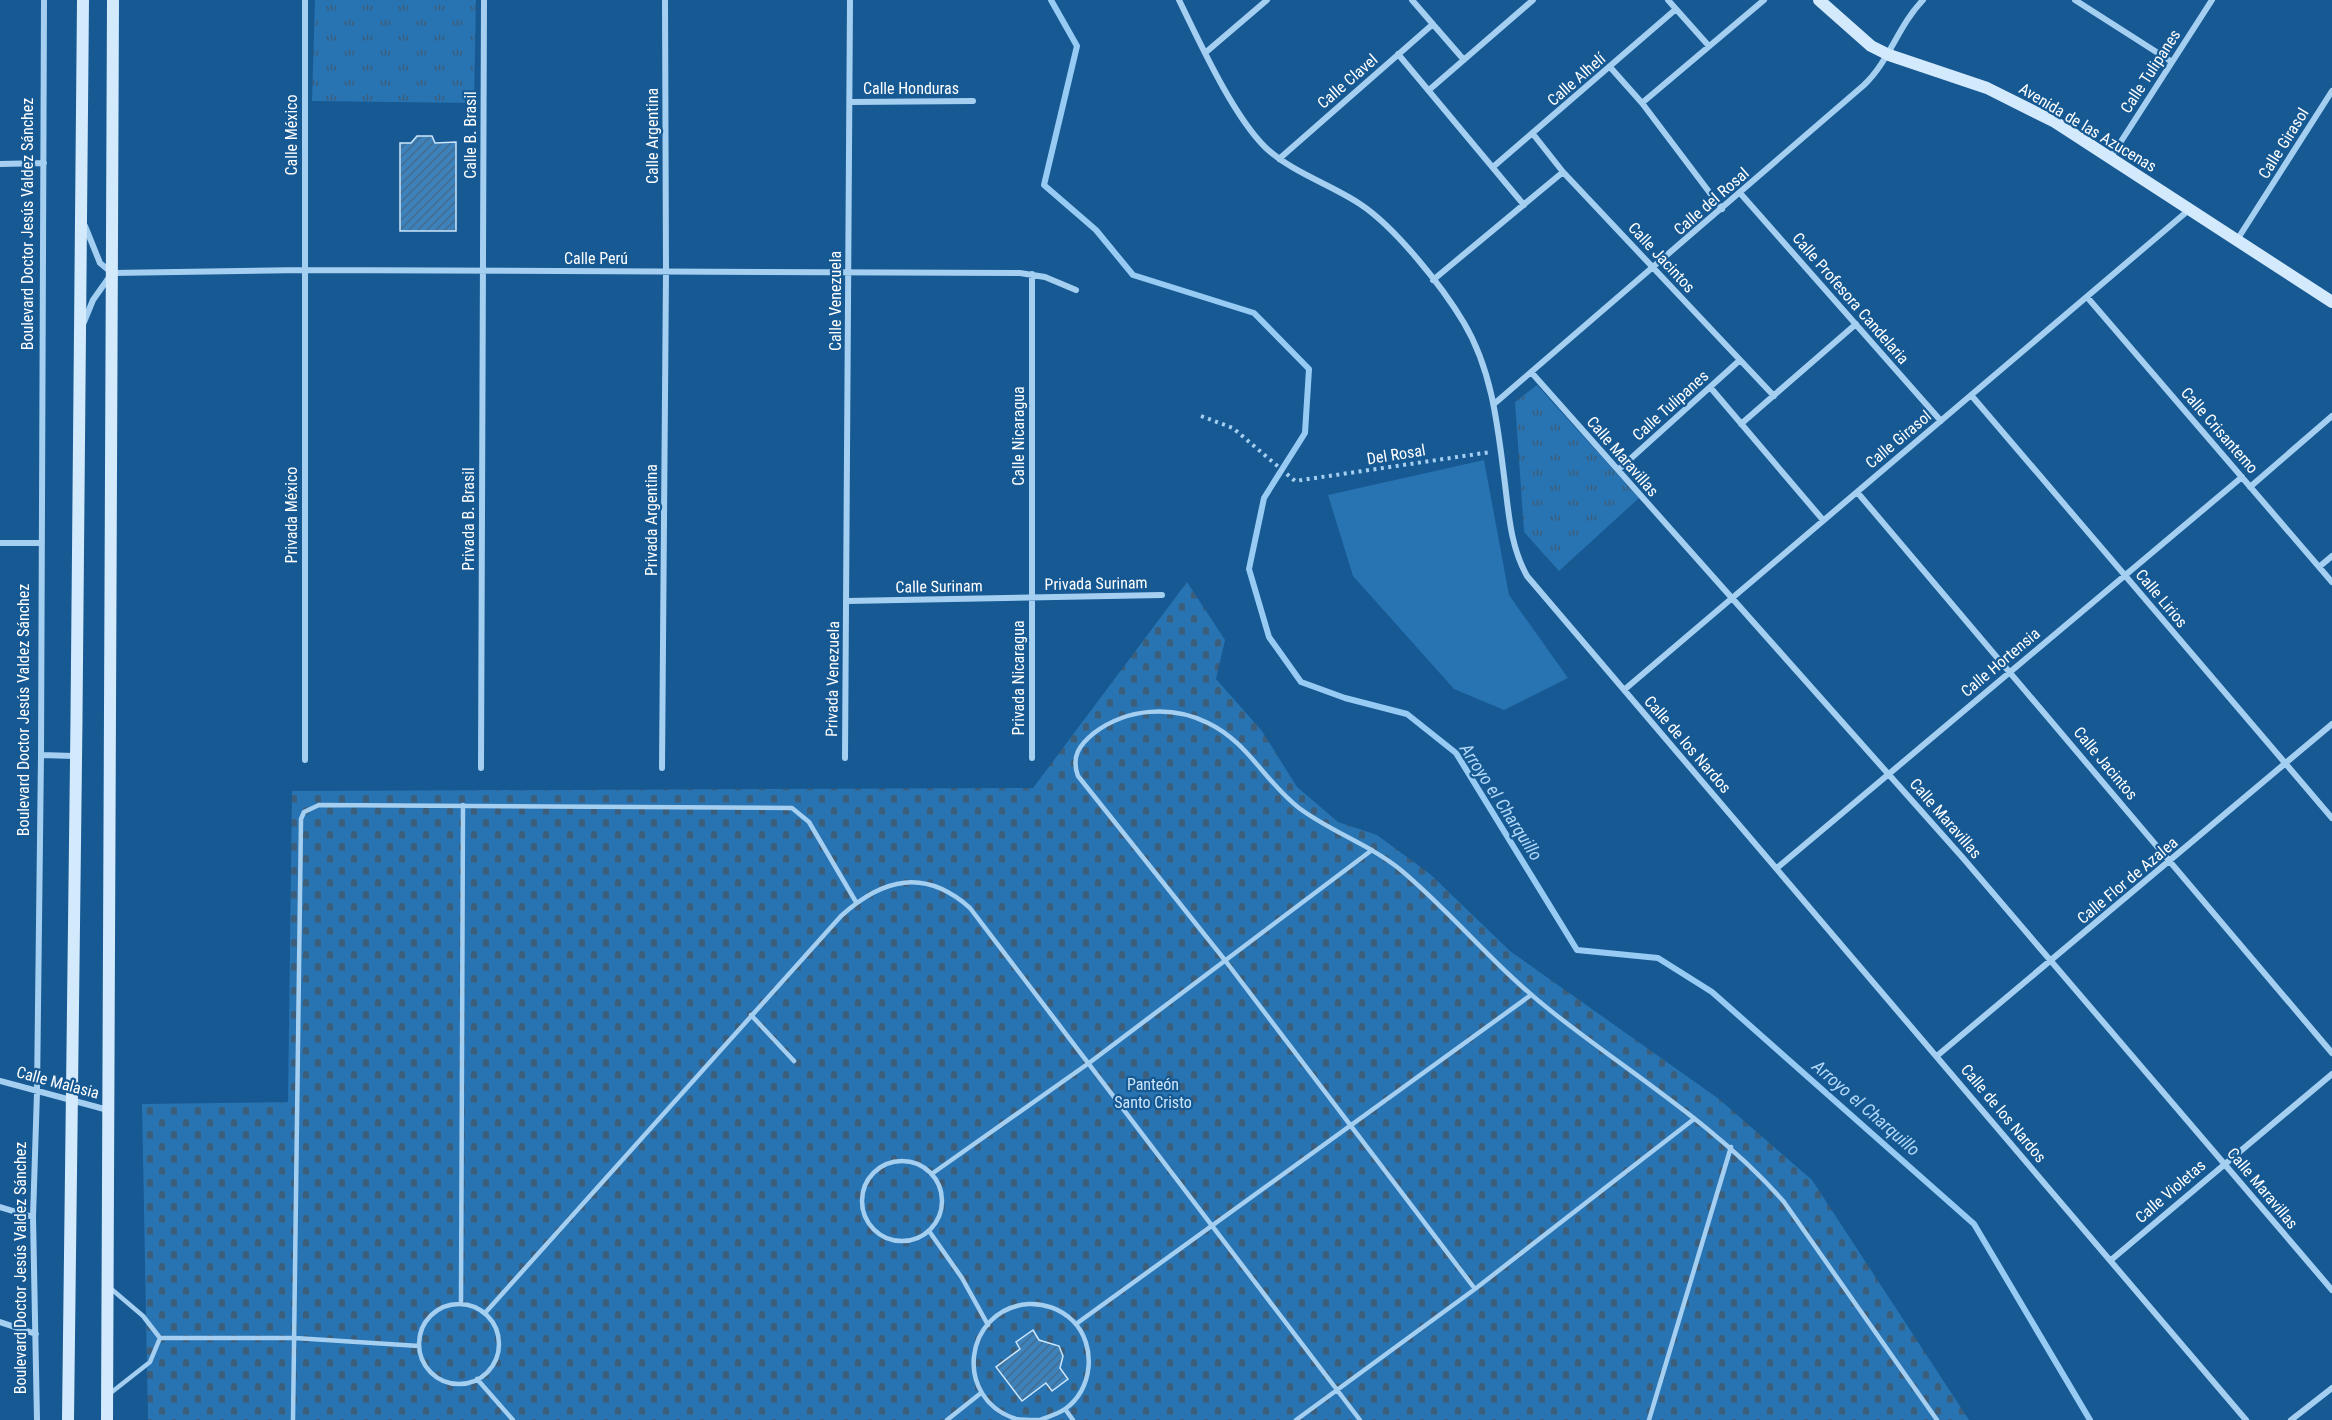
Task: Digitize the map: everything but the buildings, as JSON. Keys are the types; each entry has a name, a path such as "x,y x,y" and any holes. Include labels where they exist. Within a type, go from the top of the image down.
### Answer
{"main road":[{"path":"68,1420 74,756 82,327 83,0"},
{"path":"107,1420 113,0"},
{"name":"Avenida de las Azucenas","path":"1819,0 1854,34 1889,56 1957,76 2012,100 2111,157 2332,302"}],"street":[{"name":"Boulevard Doctor Jesús Valdez Sánchez","path":"37,1420 33,1217 37,1092 41,755 40,543 44,0"},
{"name":"Calle México","path":"304,270 305,0"},
{"name":"Calle B. Brasil","path":"483,271 484,0"},
{"name":"Calle Argentina","path":"665,0 666,272"},
{"name":"Calle Venezuela","path":"847,601 850,0"},
{"path":"1179,0 1205,52 1267,0"},
{"path":"1412,0 1464,60"},
{"path":"1429,90 1533,0"},
{"path":"1668,0 1708,45"},
{"path":"1642,103 1764,0"},
{"name":"Calle del Rosal","path":"1494,404 1864,85 1889,56 1900,28 1923,0"},
{"path":"2075,0 2172,62"},
{"name":"Calle Tulipanes","path":"2111,157 2212,0"},
{"name":"Calle Alhelí","path":"1493,167 1676,9"},
{"name":"Calle Clavel","path":"1280,159 1433,24"},
{"name":"Calle de los Nardos","path":"1205,52 1253,134 1280,159 1373,214 1433,280 1464,324 1476,346 1494,404 1513,543 1518,560 1527,576 1938,1055 2246,1420"},
{"path":"1398,54 1524,205"},
{"path":"1610,67 1642,103 1722,209"},
{"name":"Calle Girasol","path":"2237,240 2332,91"},
{"name":"Calle Honduras","path":"850,102 973,101"},
{"name":"Calle Jacintos","path":"1533,134 1563,172 1774,396"},
{"path":"0,164 44,163"},
{"path":"1433,280 1563,172"},
{"name":"Calle Profesora Candelaria","path":"1740,193 1941,421"},
{"name":"Calle Girasol","path":"1624,690 2190,209"},
{"path":"82,216 100,263 112,273 102,284 82,327"},
{"name":"Calle Perú","path":"112,273 304,270 1032,274 1076,290"},
{"name":"Privada México","path":"304,270 305,760"},
{"name":"Privada B. Brasil","path":"481,768 483,271"},
{"name":"Privada Argentina","path":"662,768 666,272"},
{"name":"Calle Nicaragua","path":"1032,274 1032,598"},
{"name":"Calle Crisantemo","path":"2087,297 2332,582"},
{"path":"1741,424 1856,324"},
{"name":"Calle Tulipanes","path":"1618,470 1740,360"},
{"name":"Calle Maravillas","path":"1531,372 1889,773 2332,1290"},
{"path":"1710,387 1823,520"},
{"name":"Calle Lirios","path":"1971,395 2332,818"},
{"path":"2250,487 2332,416"},
{"name":"Calle Hortensia","path":"1777,868 2242,477"},
{"name":"Calle Jacintos","path":"1857,492 2171,860 2332,1053"},
{"path":"0,543 40,543"},
{"path":"2319,567 2332,556"},
{"name":"Privada Surinam","path":"1032,598 1162,595"},
{"name":"Calle Surinam","path":"847,601 1032,598"},
{"name":"Privada Nicaragua","path":"1032,598 1032,758"},
{"name":"Privada Venezuela","path":"844,758 847,601"},
{"name":"Calle Flor de Azalea","path":"1938,1055 2332,724"},
{"path":"41,755 74,756"},
{"name":"Calle Violetas","path":"2110,1260 2332,1074"},
{"name":"Calle Malasia","path":"0,1081 108,1110"},
{"path":"0,1207 33,1217"},
{"path":"0,1322 36,1334"},
{"path":"2291,1420 2332,1388"}],"lane":[{"path":"1475,1289 1224,959 1078,776 1074,765 1075,754 1084,741 1099,729 1145,711 1170,712 1208,722 1243,746 1270,781 1298,808 1372,850 1403,872 1531,995 1731,1148 1784,1202 1937,1420"},
{"path":"293,1420 301,819 310,807 319,805 463,805 792,808 809,822 856,902"},
{"path":"460,1303 463,805"},
{"path":"933,1173 1089,1063 1224,959 1372,850"},
{"path":"485,1313 751,1014 856,902 873,892 910,881 927,884 956,896 970,908 1360,1420"},
{"path":"1076,1324 1531,995"},
{"path":"751,1014 794,1061"},
{"path":"1296,1420 1475,1289 1694,1119"},
{"path":"1649,1420 1731,1148"},
{"path":"911,1161 933,1173 939,1184 942,1209 929,1231 918,1238 893,1240 871,1228 861,1204 867,1180 886,1163 911,1161"},
{"path":"929,1231 962,1278 988,1325"},
{"path":"107,1285 143,1316 160,1338"},
{"path":"460,1303 473,1306 485,1313 493,1323 499,1348 488,1371 477,1379 464,1383 451,1383 438,1378 421,1358 419,1346 421,1329 430,1315 444,1306 460,1303"},
{"path":"1040,1304 1064,1313 1076,1324 1086,1341 1090,1367 1083,1390 1065,1409 1039,1420 1017,1419 994,1408 981,1393 972,1369 972,1357 978,1337 996,1315 1014,1306 1040,1304"},
{"path":"160,1338 295,1338 419,1346"},
{"path":"107,1396 150,1362 160,1338"},
{"path":"477,1379 513,1420"},
{"path":"947,1420 981,1393"},
{"path":"1065,1409 1073,1420"}],"path":[{"name":"Del Rosal","path":"1202,416 1233,428 1295,481 1501,450"}],"green space":[{"path":"315,0 476,0 474,103 312,101"},
{"path":"1537,385 1639,498 1559,571 1524,532 1515,402"},
{"path":"1484,460 1509,595 1568,678 1504,710 1454,689 1353,576 1328,495"},
{"name":"Panteón Santo Cristo","path":"1187,582 1225,640 1216,679 1262,731 1297,787 1338,822 1377,835 1430,874 1510,951 1719,1099 1812,1180 1969,1420 148,1420 142,1104 288,1102 292,791 1033,788"}],"waterway":[{"name":"Arroyo el Charquillo","path":"1051,0 1077,46 1044,185 1096,230 1133,275 1254,313 1309,369 1305,433 1264,498 1249,569 1269,637 1301,682 1345,698 1407,714 1456,753 1577,950 1658,958 1712,992 1974,1224 2090,1420"}]}
